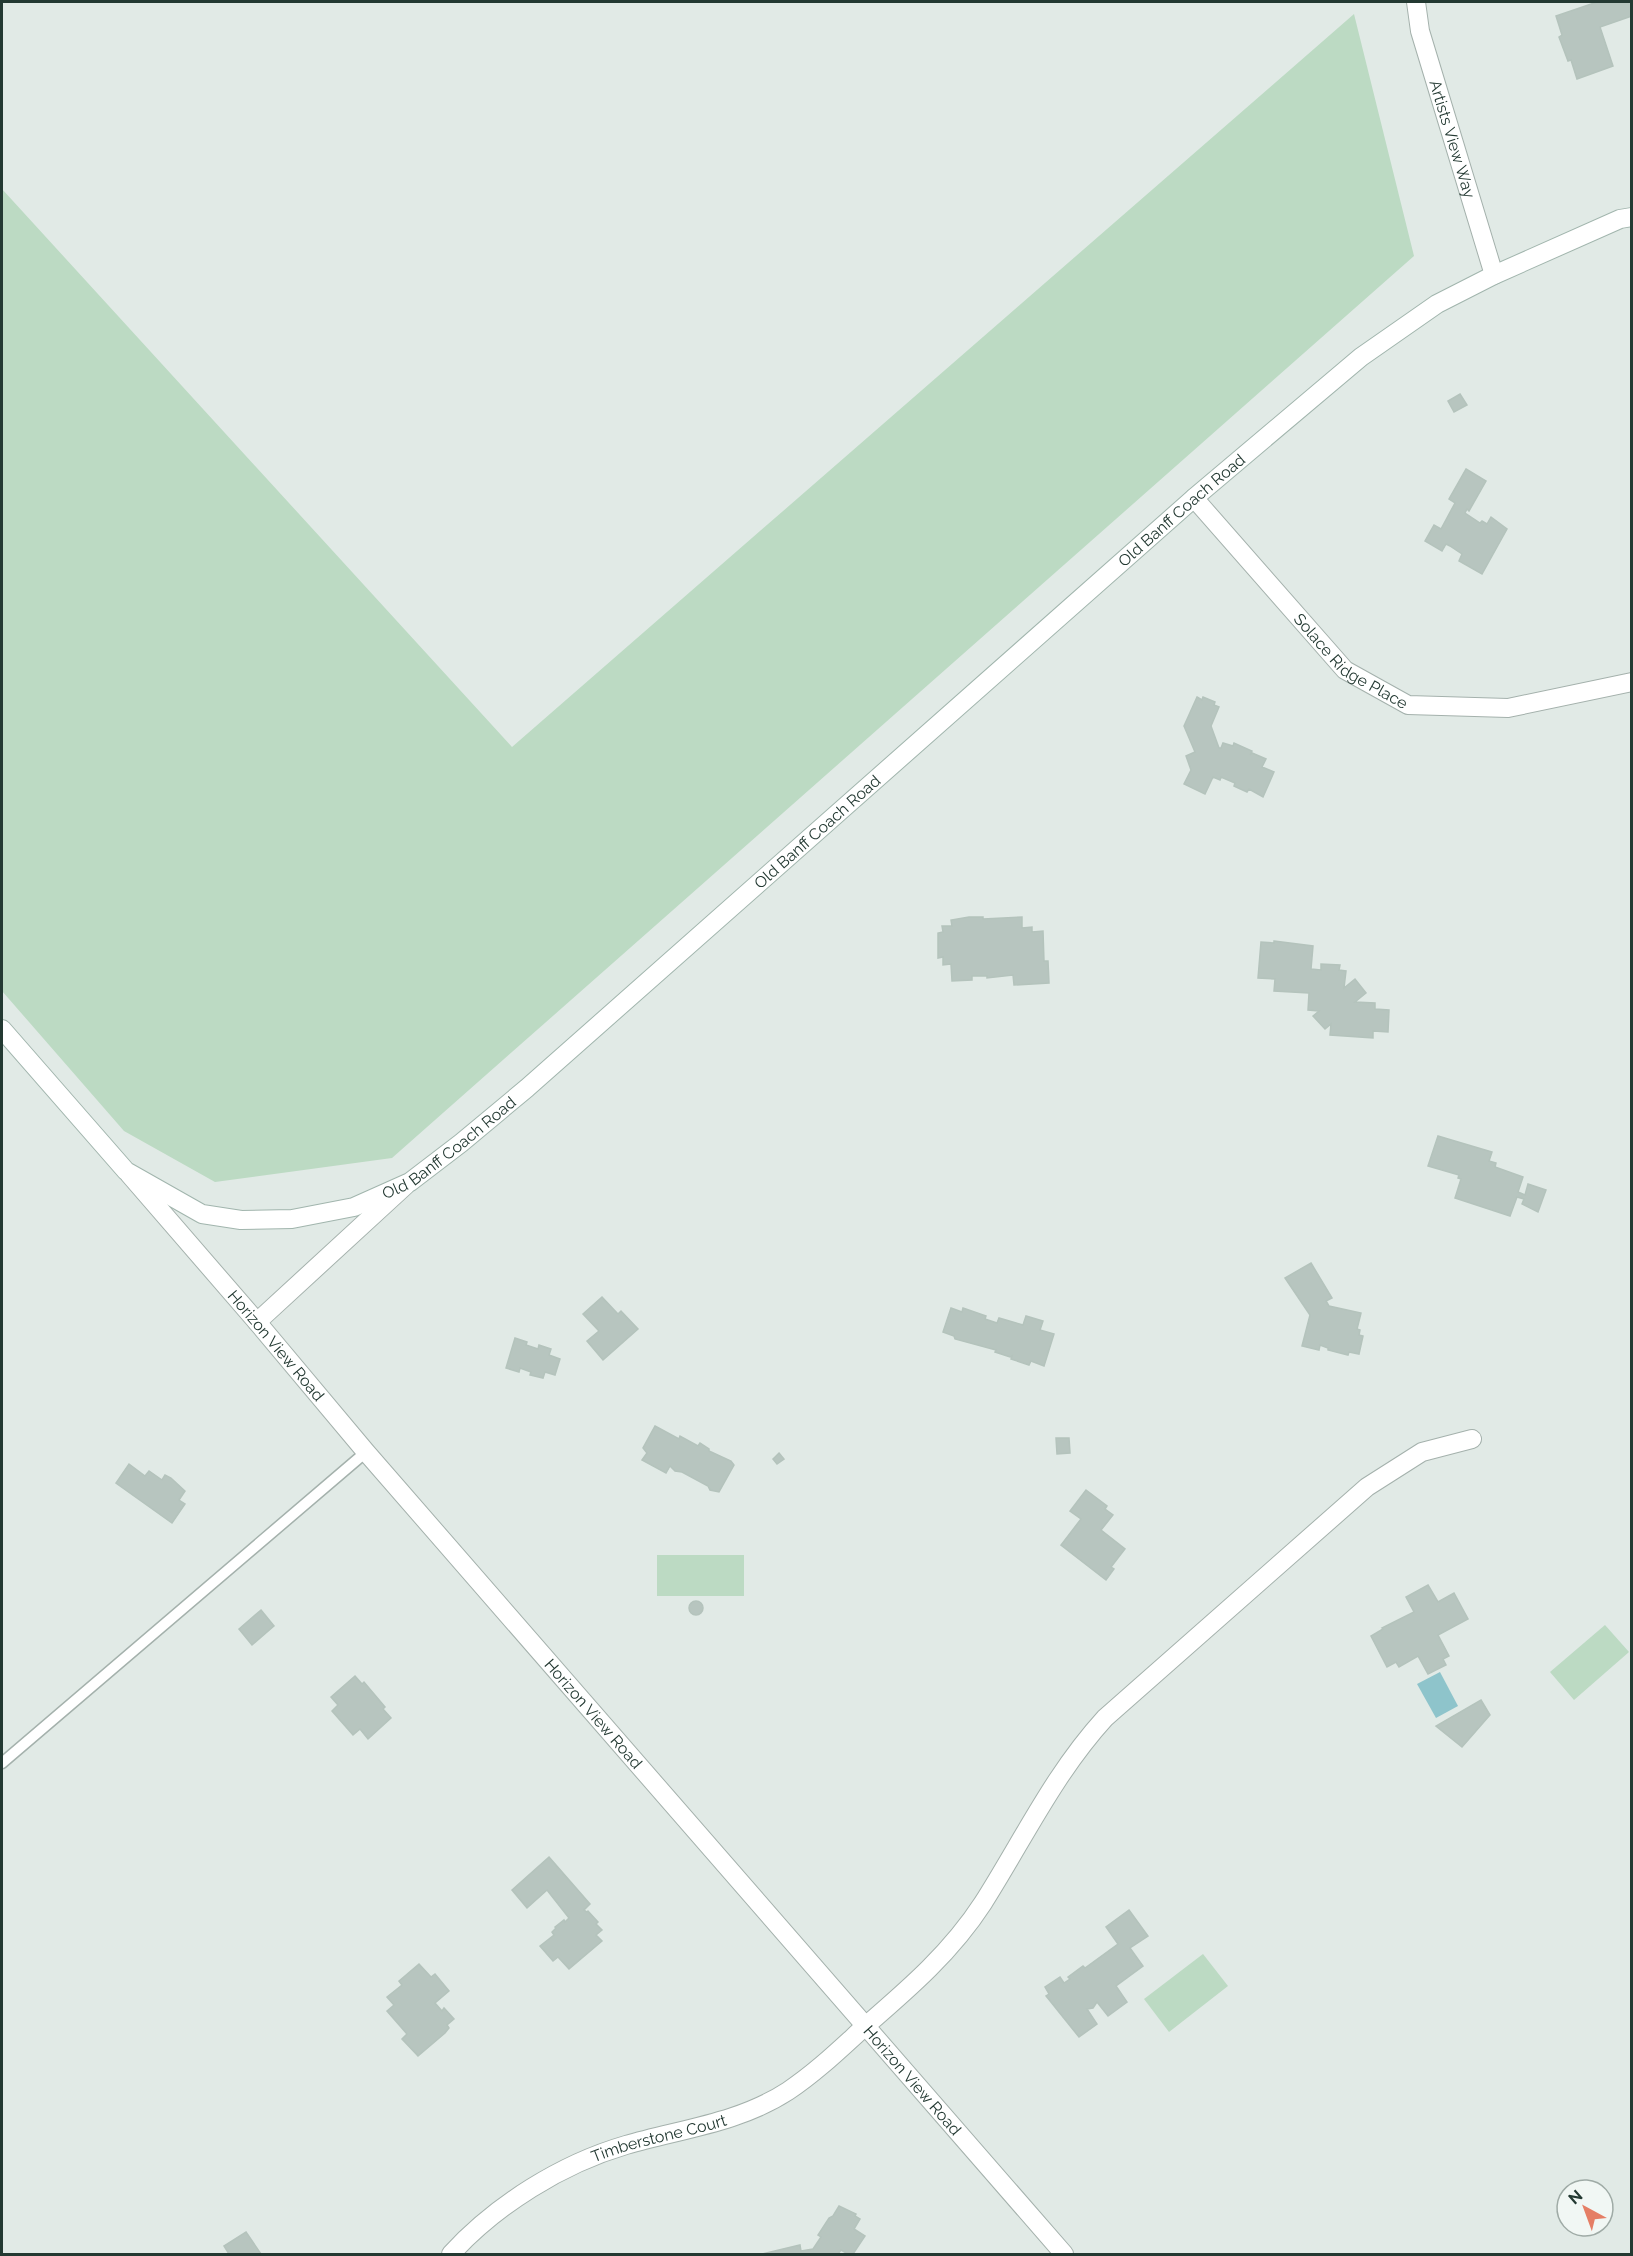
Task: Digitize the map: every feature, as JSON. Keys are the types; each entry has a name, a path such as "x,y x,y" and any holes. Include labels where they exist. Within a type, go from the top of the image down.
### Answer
{"street":[{"name":"Artists View Way","path":"1416,2 1420,31 1494,275"},
{"name":"Old Banff Coach Road","path":"2,1029 126,1171 202,1214 241,1220 292,1219 354,1207 410,1182 527,1088 1194,498 1361,357 1437,304 1494,275 1620,219 1632,217"},
{"name":"Solace Ridge Place","path":"1194,498 1346,670 1408,705 1508,708 1632,682"},
{"name":"Horizon View Road","path":"126,1171 366,1452 1064,2254"},
{"path":"257,1322 410,1182"},
{"name":"Timberstone Court","path":"451,2254 466,2238 491,2218 545,2180 596,2155 626,2145 724,2121 750,2111 787,2092 814,2072 922,1977 950,1947 983,1903 1064,1768 1105,1718 1367,1486 1422,1452 1472,1439"}],"lane":[{"path":"2,1763 366,1452"}],"green space":[{"path":"1354,14 1414,256 392,1158 215,1182 124,1131 2,991 2,189 512,747"},
{"path":"657,1555 744,1555 744,1596 657,1596"},
{"path":"1605,1625 1629,1652 1574,1700 1550,1672"},
{"path":"1203,1954 1228,1986 1169,2032 1144,1999"}],"water":[{"path":"1440,1672 1458,1706 1436,1718 1417,1684"}],"building":[{"path":"1597,2 1632,2 1632,16 1600,27 1613,66 1577,79 1571,60 1568,61 1559,37 1562,35 1556,16"},
{"path":"1460,394 1467,405 1454,412 1448,401"},
{"path":"1466,469 1486,481 1469,511 1467,509 1465,513 1480,523 1482,521 1487,524 1491,517 1507,529 1482,574 1459,561 1462,554 1450,546 1446,544 1442,551 1425,541 1434,525 1441,529 1455,503 1449,499"},
{"path":"1197,697 1215,702 1214,705 1219,707 1211,726 1219,748 1223,743 1233,746 1234,743 1252,751 1250,755 1252,753 1266,759 1262,767 1274,772 1263,797 1249,789 1247,792 1234,786 1235,783 1221,777 1220,780 1213,777 1205,794 1184,784 1191,770 1186,756 1195,752 1184,726"},
{"path":"983,917 983,919 1022,917 1022,928 1032,927 1032,932 1043,931 1044,961 1048,961 1049,983 1014,985 1013,975 987,978 987,976 972,976 972,980 952,981 951,964 943,965 943,957 938,958 938,933 943,932 942,926 952,926 951,920"},
{"path":"1274,941 1313,946 1311,969 1321,970 1321,964 1340,965 1339,970 1346,971 1344,988 1355,979 1366,993 1355,1002 1375,1003 1375,1009 1389,1010 1388,1032 1373,1031 1373,1038 1330,1035 1331,1024 1325,1029 1313,1016 1319,1011 1308,1010 1309,993 1274,991 1275,979 1258,978 1261,942 1274,943"},
{"path":"1438,1136 1492,1152 1489,1161 1496,1163 1495,1167 1523,1177 1518,1192 1525,1195 1528,1184 1546,1190 1538,1212 1522,1204 1524,1199 1517,1197 1510,1216 1455,1198 1461,1179 1458,1178 1459,1175 1428,1166"},
{"path":"1311,1263 1332,1298 1326,1301 1329,1306 1361,1313 1357,1329 1360,1330 1359,1335 1363,1336 1359,1354 1349,1352 1348,1355 1328,1350 1320,1345 1319,1350 1302,1346 1310,1315 1285,1278"},
{"path":"602,1297 618,1314 621,1311 638,1329 603,1360 587,1341 599,1331 583,1314"},
{"path":"951,1308 962,1312 963,1308 986,1316 985,1319 997,1323 999,1318 1023,1325 1026,1316 1043,1321 1040,1330 1054,1334 1044,1366 1031,1361 1029,1365 1011,1359 1012,1356 955,1339 954,1336 943,1332"},
{"path":"515,1338 538,1349 539,1345 551,1349 549,1355 560,1359 555,1375 545,1372 543,1378 530,1375 531,1372 520,1368 519,1372 506,1368"},
{"path":"655,1426 679,1439 680,1436 698,1446 700,1443 709,1451 731,1461 734,1465 719,1492 710,1490 708,1486 682,1472 675,1471 670,1466 666,1473 642,1460 647,1453 643,1448"},
{"path":"1056,1438 1069,1438 1070,1453 1057,1454"},
{"path":"779,1453 784,1459 777,1464 773,1459"},
{"path":"129,1464 145,1476 149,1471 162,1480 165,1475 185,1491 179,1500 185,1504 172,1523 116,1483"},
{"path":"1086,1490 1107,1506 1105,1509 1113,1515 1101,1530 1125,1549 1111,1567 1114,1569 1106,1580 1061,1545 1081,1519 1070,1511"},
{"path":"1428,1585 1438,1602 1454,1593 1468,1619 1438,1635 1449,1656 1443,1659 1446,1665 1428,1674 1418,1656 1399,1667 1396,1662 1387,1667 1371,1636 1414,1612 1406,1597"},
{"path":"693,1601 699,1601 703,1608 699,1615 693,1615 689,1611 689,1605"},
{"path":"261,1610 274,1626 252,1645 239,1629"},
{"path":"355,1676 362,1684 364,1682 385,1707 383,1709 391,1718 368,1739 360,1729 353,1735 332,1711 338,1705 331,1697"},
{"path":"1481,1700 1490,1715 1462,1747 1436,1726"},
{"path":"549,1857 590,1904 584,1910 588,1911 598,1922 596,1924 602,1930 596,1935 602,1941 569,1969 558,1957 553,1961 540,1946 554,1935 552,1932 555,1927 569,1918 547,1890 527,1908 512,1890"},
{"path":"1129,1910 1148,1936 1130,1948 1143,1966 1116,1986 1127,2002 1108,2016 1097,2002 1093,2008 1087,2009 1097,2024 1079,2037 1046,1996 1049,1994 1045,1987 1060,1977 1064,1983 1070,1979 1068,1977 1083,1966 1085,1968 1118,1944 1106,1927"},
{"path":"419,1964 431,1977 435,1974 449,1991 435,2003 442,2011 444,2008 454,2019 447,2025 449,2028 445,2033 418,2056 402,2039 407,2034 387,2011 394,2005 387,1997 402,1985 399,1981"},
{"path":"839,2206 856,2214 855,2216 860,2219 854,2229 865,2236 853,2254 841,2250 838,2254 762,2254 800,2245 801,2251 813,2249 821,2237 818,2235"},
{"path":"246,2232 261,2254 229,2254 224,2246"}]}
